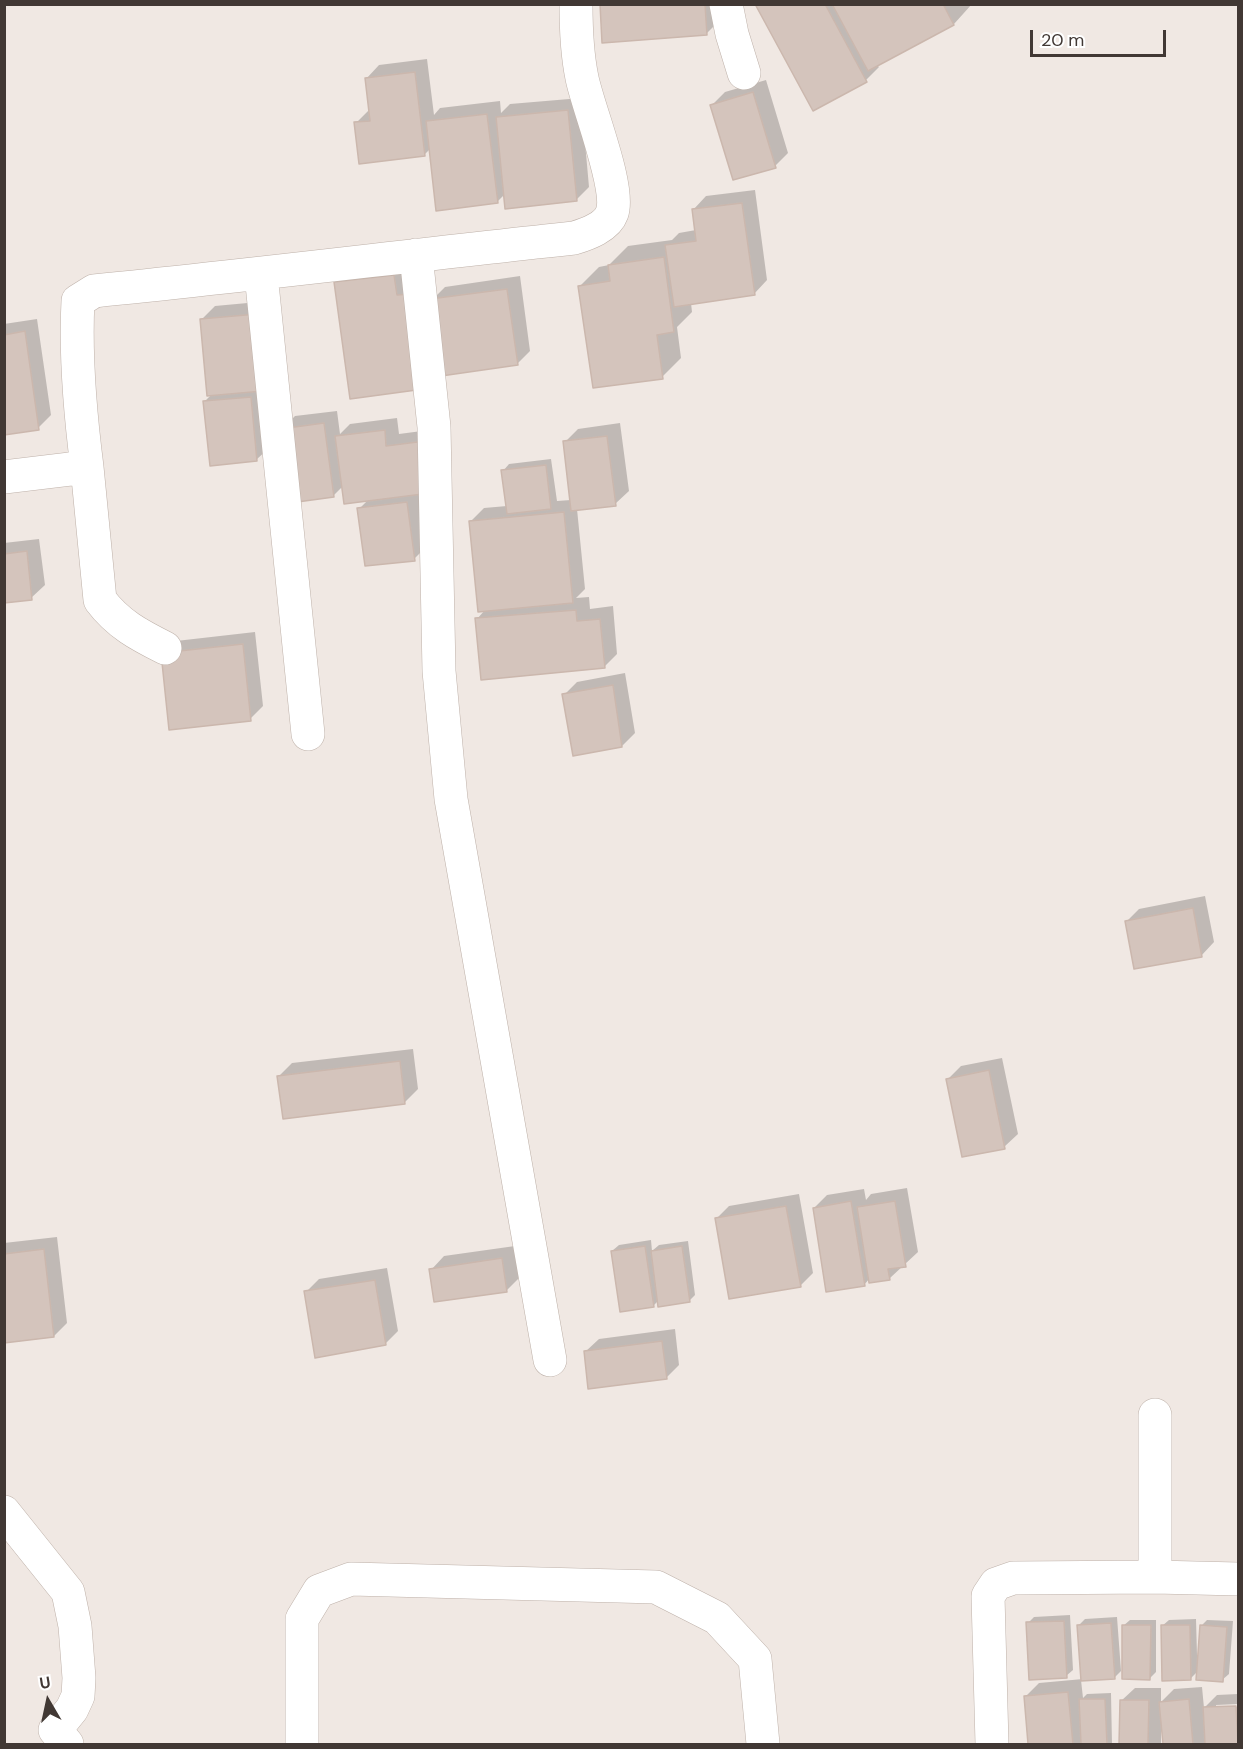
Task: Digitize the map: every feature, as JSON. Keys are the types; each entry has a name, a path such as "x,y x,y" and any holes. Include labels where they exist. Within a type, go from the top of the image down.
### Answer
{"street":[{"path":"165,648 133,632 111,614 100,600 78,382 78,301 94,291 574,238 598,229 612,214 613,188 582,78 576,34 576,4"},
{"path":"726,4 744,73"},
{"path":"416,255 434,427 439,671 451,800 550,1360"},
{"path":"261,274 308,734"},
{"path":"4,477 87,467"},
{"path":"1155,1415 1155,1577"},
{"path":"4,1512 68,1592 75,1626 80,1678 78,1696 54,1740"},
{"path":"992,1744 988,1596 996,1584 1013,1578 1239,1579"},
{"path":"302,1744 302,1619 319,1591 351,1579 656,1587 717,1618 755,1659 763,1744"}],"building":[{"path":"600,4 705,4 707,35 602,43"},
{"path":"755,4 825,4 867,82 813,111"},
{"path":"832,4 943,4 954,25 868,71"},
{"path":"415,72 425,156 359,164 354,122 370,121 365,78"},
{"path":"753,92 776,168 733,180 710,105"},
{"path":"568,110 577,201 505,209 496,117"},
{"path":"487,114 498,203 436,211 426,121"},
{"path":"742,203 755,295 674,307 665,245 696,241 692,209"},
{"path":"664,257 674,332 657,335 663,379 593,388 578,286 610,281 608,265"},
{"path":"394,275 397,295 411,294 424,389 350,399 334,282"},
{"path":"507,289 518,365 441,376 430,299"},
{"path":"257,314 263,391 207,396 200,319"},
{"path":"25,331 39,430 4,435 4,335"},
{"path":"251,397 257,461 210,466 203,401"},
{"path":"324,423 334,497 290,503 280,429"},
{"path":"385,430 386,446 425,441 431,493 344,504 335,436"},
{"path":"607,436 616,506 571,511 563,441"},
{"path":"546,465 551,509 507,514 501,470"},
{"path":"407,502 415,561 365,566 357,508"},
{"path":"564,512 573,603 478,612 469,521"},
{"path":"27,551 32,600 4,603 4,554"},
{"path":"576,610 577,621 600,619 605,668 481,680 475,618"},
{"path":"243,644 251,721 169,730 161,653"},
{"path":"613,685 622,747 573,756 562,694"},
{"path":"1193,908 1202,957 1134,969 1125,921"},
{"path":"400,1061 405,1104 283,1119 277,1076"},
{"path":"989,1070 1005,1149 962,1157 946,1079"},
{"path":"851,1201 865,1286 826,1292 813,1208"},
{"path":"895,1201 906,1267 888,1269 890,1280 869,1283 857,1207"},
{"path":"786,1206 801,1287 729,1299 715,1218"},
{"path":"645,1246 654,1307 620,1312 611,1251"},
{"path":"682,1246 690,1302 658,1307 651,1251"},
{"path":"44,1249 54,1337 4,1343 4,1254"},
{"path":"502,1258 507,1292 434,1302 429,1269"},
{"path":"375,1280 386,1345 315,1358 304,1291"},
{"path":"662,1341 667,1379 588,1389 584,1351"},
{"path":"1064,1621 1067,1678 1029,1680 1026,1622"},
{"path":"1111,1623 1115,1679 1081,1681 1077,1625"},
{"path":"1122,1625 1151,1625 1150,1680 1122,1679"},
{"path":"1161,1625 1190,1625 1191,1680 1162,1681"},
{"path":"1200,1625 1227,1627 1223,1682 1196,1680"},
{"path":"1068,1692 1073,1744 1028,1744 1024,1696"},
{"path":"1079,1699 1105,1699 1107,1744 1081,1744"},
{"path":"1189,1699 1193,1744 1163,1744 1159,1702"},
{"path":"1120,1700 1149,1700 1148,1744 1119,1744"},
{"path":"1236,1706 1238,1744 1205,1744 1203,1707"}]}
